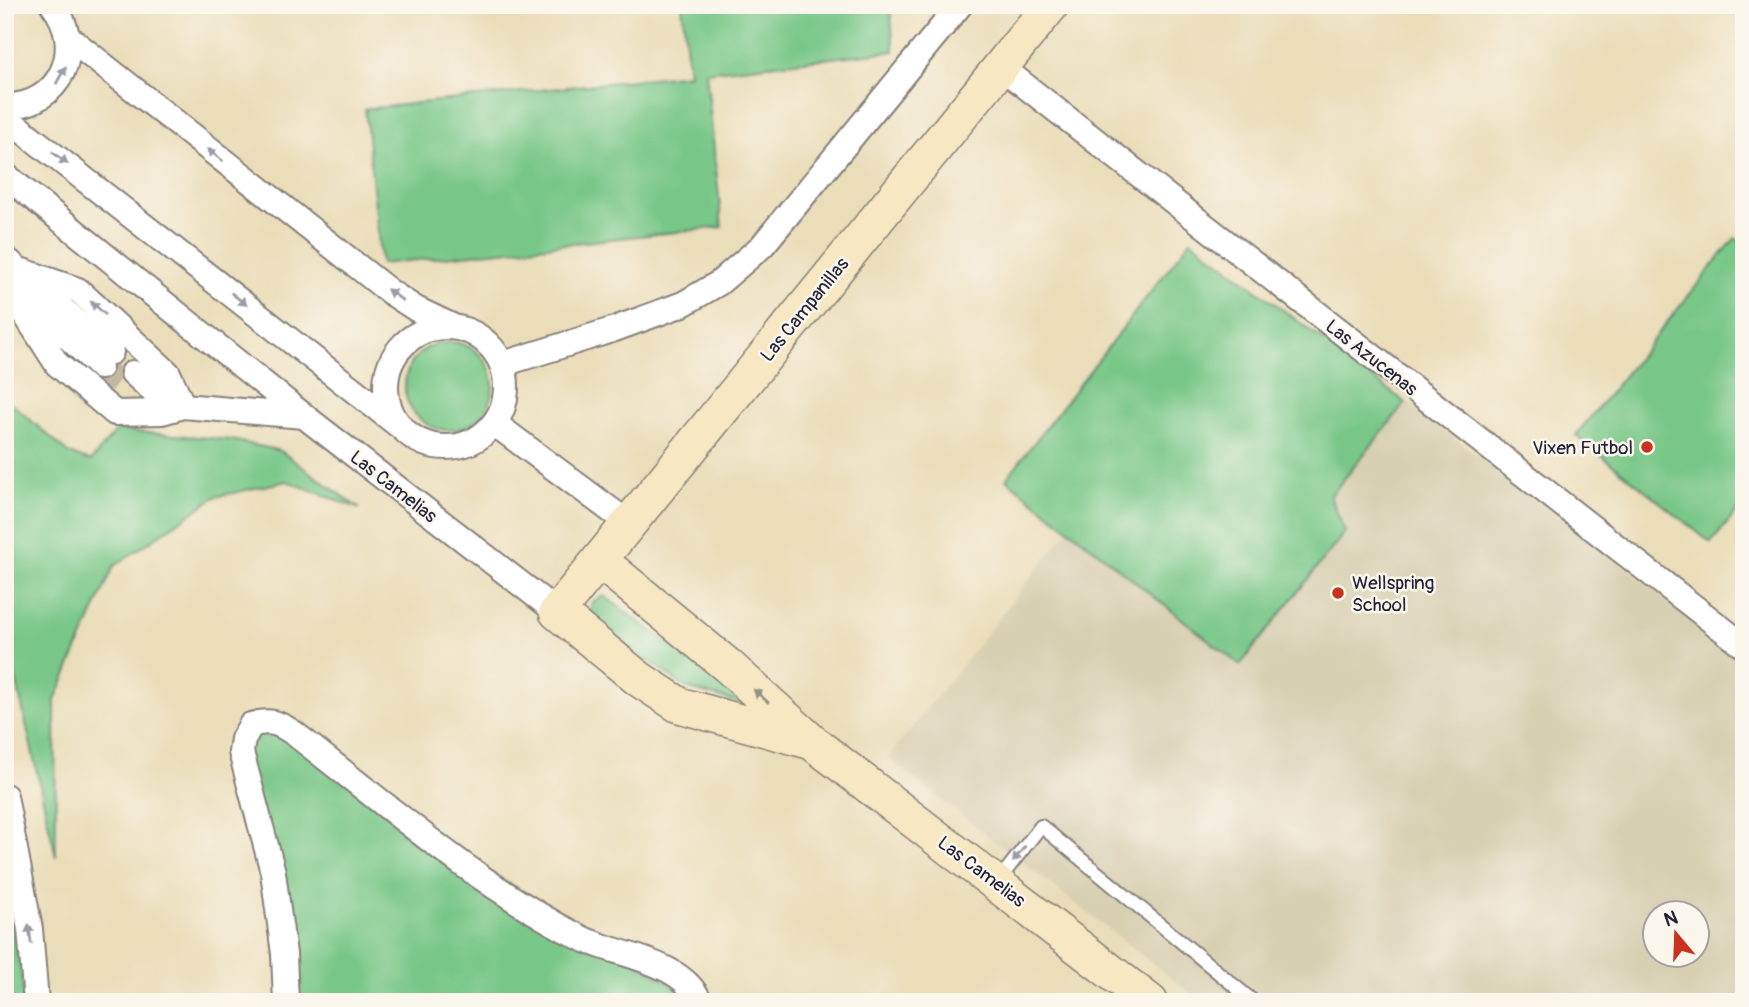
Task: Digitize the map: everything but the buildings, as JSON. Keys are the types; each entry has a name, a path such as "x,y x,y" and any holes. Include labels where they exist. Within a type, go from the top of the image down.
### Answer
{"street":[{"path":"5,106 17,107 36,101 51,90 63,75 69,57 69,38 63,18 53,5"},
{"path":"503,364 612,330 683,304 719,283 761,246 960,5"},
{"name":"Las Campanillas","path":"557,612 1051,5"},
{"path":"5,117 418,441 439,447 460,446 479,438 495,424 505,405 507,384 503,364 491,346 474,333 454,327 416,309 390,292 69,38"},
{"name":"Las Azucenas","path":"1001,67 1744,646"},
{"name":"Las Camelias","path":"5,175 304,416 639,679 679,705 812,742"},
{"path":"10,270 78,290 168,373 183,406"},
{"path":"10,270 57,364 115,413 162,412 183,406"},
{"path":"10,270 105,360"},
{"path":"402,428 390,410 386,390 388,369 398,350 414,336 433,328 454,327"},
{"path":"128,379 183,406 304,416"},
{"path":"495,424 628,523"},
{"name":"Las Camelias","path":"599,560 728,666 812,742 1150,1002"},
{"path":"286,1002 284,954 273,872 241,752 243,739 251,725 265,721 277,721 505,894 584,939 670,970 685,980 700,1002"},
{"path":"5,796 30,929 36,1002"}],"lane":[{"path":"996,882 1041,826 1254,1002"}],"shaded area":[{"name":"Wellspring School","path":"1191,240 1744,657 1744,1002 1202,1002 888,758 1069,529 1006,479"}],"green space":[{"path":"682,5 890,5 894,51 706,72 722,227 381,264 365,109 689,74"},
{"path":"1735,238 1744,244 1744,503 1711,543 1576,435"},
{"path":"1191,240 1406,403 1330,496 1345,532 1240,665 1006,479"},
{"path":"449,342 466,345 480,355 490,369 493,386 490,403 480,417 466,427 449,430 432,427 418,417 408,403 405,386 408,369 418,355 432,345"},
{"path":"5,398 70,454 91,461 117,430 232,440 281,451 360,509 287,481 215,497 114,566 55,700 56,857 5,630"},
{"path":"604,596 755,707 686,688 602,627 590,614 592,602"},
{"path":"265,721 399,816 700,1002 285,1002 243,739"},
{"path":"5,853 12,886 24,1002 5,1002"}],"tunnel":[{"path":"100,367 124,385"}],"place":[{"name":"Vixen Futbol","path":"1647,447"},
{"name":"Wellspring School","path":"1338,593"}]}
